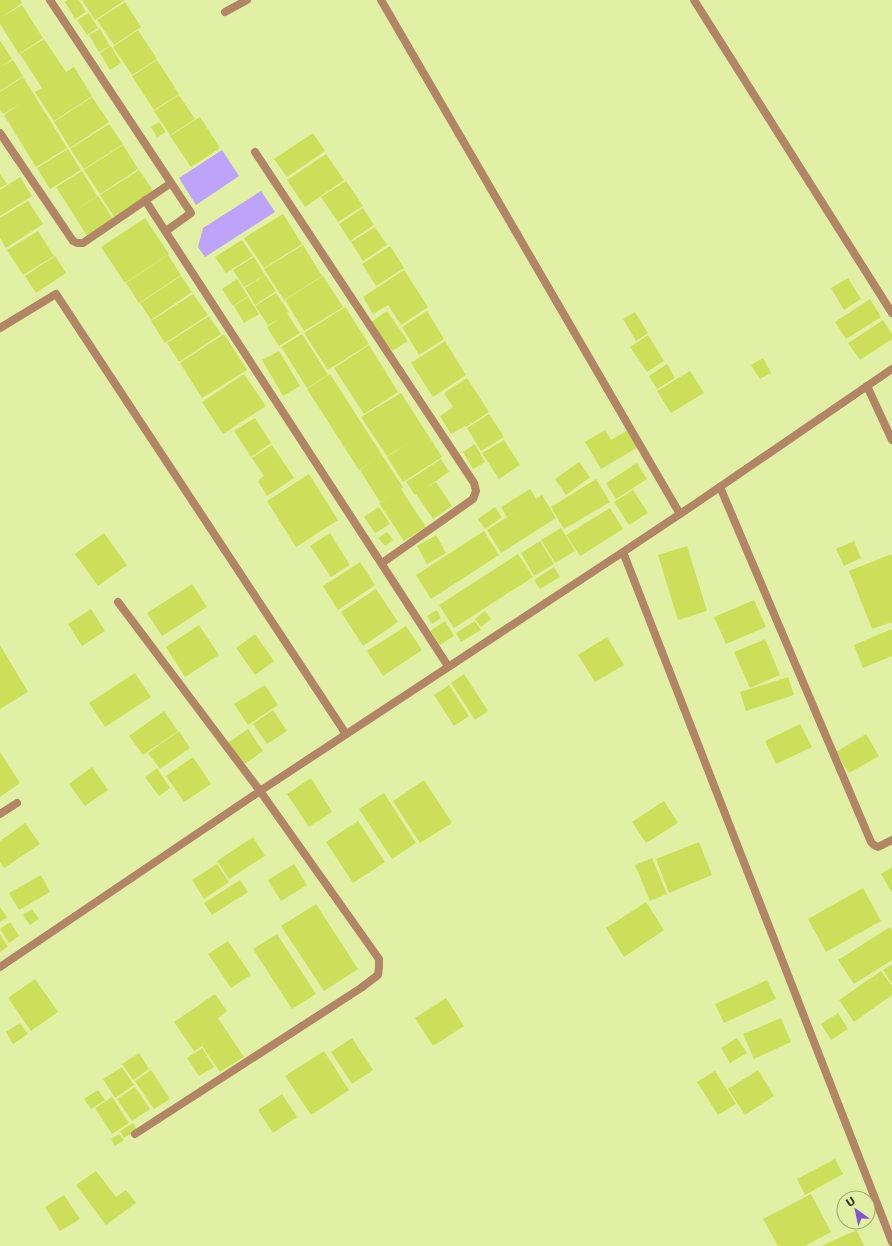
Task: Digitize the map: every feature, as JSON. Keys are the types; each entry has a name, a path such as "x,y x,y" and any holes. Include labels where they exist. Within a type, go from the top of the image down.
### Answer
{"street":[{"path":"50,0 191,213 166,231"},
{"path":"225,12 247,0"},
{"path":"381,0 680,514"},
{"path":"694,0 892,313"},
{"path":"0,133 73,241 77,243 83,243 171,183"},
{"path":"255,152 474,483 476,492 473,499 382,563"},
{"path":"145,200 448,666"},
{"path":"0,328 56,294 346,734"},
{"path":"0,967 260,791 680,514 892,369"},
{"path":"867,386 892,440"},
{"path":"720,487 871,842 878,847 892,840"},
{"path":"623,552 892,1242"},
{"path":"118,602 260,791 378,959 379,967 378,975 361,988 135,1134"},
{"path":"0,814 17,803"}],"shaded area":[{"path":"222,150 239,176 196,205 179,178"},
{"path":"261,191 275,212 205,257 198,247 203,228"}],"building":[{"path":"0,0 20,0 22,3 1,18 22,5 43,38 19,54 0,24"},
{"path":"67,0 79,0 86,12 75,19 65,2"},
{"path":"82,0 125,0 95,20"},
{"path":"125,2 141,27 114,45 97,20"},
{"path":"89,13 98,28 87,35 77,20"},
{"path":"100,29 110,46 99,52 89,35"},
{"path":"138,30 157,59 132,75 113,47"},
{"path":"44,39 66,72 74,67 92,96 54,121 35,92 42,88 20,54"},
{"path":"0,42 12,59 0,67"},
{"path":"111,46 121,63 110,70 100,53"},
{"path":"13,60 23,76 0,91 0,67"},
{"path":"157,60 179,94 154,110 132,76"},
{"path":"23,77 67,148 36,167 4,115 20,104 3,114 0,110 0,92"},
{"path":"179,95 195,119 170,135 154,111"},
{"path":"92,97 109,122 70,148 54,122"},
{"path":"200,117 220,148 191,167 170,136"},
{"path":"159,122 166,132 157,137 151,127"},
{"path":"109,124 123,144 84,169 70,149"},
{"path":"313,133 325,151 287,177 274,159"},
{"path":"123,145 138,169 100,194 84,170"},
{"path":"68,149 81,170 50,189 37,168"},
{"path":"326,154 344,180 305,207 287,180"},
{"path":"139,170 154,192 115,218 100,195"},
{"path":"82,171 97,196 72,212 56,187"},
{"path":"0,174 7,184 0,188"},
{"path":"20,177 32,196 0,216 0,190"},
{"path":"346,181 363,206 338,222 321,197"},
{"path":"98,196 113,219 87,236 72,212"},
{"path":"28,201 43,224 6,248 0,238 0,218"},
{"path":"363,208 374,225 350,241 339,224"},
{"path":"283,214 302,244 264,268 244,238"},
{"path":"145,218 169,254 125,283 101,247"},
{"path":"375,227 387,245 363,261 351,242"},
{"path":"38,231 54,256 23,275 7,250"},
{"path":"242,240 253,256 226,273 215,257"},
{"path":"303,245 322,276 284,300 264,269"},
{"path":"390,246 404,268 376,286 362,264"},
{"path":"168,255 181,275 139,303 126,283"},
{"path":"55,256 66,273 36,293 25,276"},
{"path":"254,257 265,275 244,287 233,270"},
{"path":"404,270 428,307 401,325 388,305 373,314 363,297"},
{"path":"265,275 276,291 255,305 245,288"},
{"path":"181,276 192,292 151,320 140,303"},
{"path":"323,276 343,307 304,331 285,300"},
{"path":"848,278 861,299 844,310 831,288"},
{"path":"237,279 248,296 233,306 222,289"},
{"path":"276,293 289,312 287,313 300,333 279,346 267,327 279,319 268,325 255,306"},
{"path":"193,294 208,315 165,343 151,321"},
{"path":"248,297 259,314 244,323 234,306"},
{"path":"870,299 881,317 846,339 835,322"},
{"path":"345,307 369,344 328,370 304,333"},
{"path":"387,311 408,341 392,351 371,322"},
{"path":"427,311 444,339 419,355 402,327"},
{"path":"635,312 648,333 636,341 623,319"},
{"path":"209,316 221,334 179,362 167,343"},
{"path":"883,320 892,334 892,339 860,360 848,343"},
{"path":"224,334 247,370 202,398 180,363"},
{"path":"302,334 328,375 307,388 281,347"},
{"path":"648,335 664,361 647,372 630,347"},
{"path":"445,341 466,375 433,397 411,363"},
{"path":"369,345 398,392 364,414 334,368"},
{"path":"279,351 300,386 283,396 262,360"},
{"path":"763,358 771,373 760,379 751,365"},
{"path":"667,364 675,378 657,389 649,376"},
{"path":"690,371 704,393 671,413 657,391"},
{"path":"244,374 266,406 223,434 202,402"},
{"path":"330,374 403,487 401,489 426,527 404,541 379,503 393,494 380,502 360,470 373,461 359,470 307,389"},
{"path":"467,378 489,412 466,427 465,426 451,434 440,416 453,407 444,393"},
{"path":"401,393 442,457 403,482 387,457 407,444 387,456 361,417"},
{"path":"489,414 504,437 481,451 467,428"},
{"path":"255,418 271,443 251,457 234,431"},
{"path":"605,430 611,440 628,430 638,447 601,469 585,442"},
{"path":"504,440 520,465 499,479 482,453"},
{"path":"475,444 485,462 473,469 463,452"},
{"path":"272,445 294,478 267,496 258,481 264,476 252,458"},
{"path":"441,459 449,472 426,488 436,482 452,506 433,519 406,482"},
{"path":"579,462 590,477 566,495 555,479"},
{"path":"637,463 647,479 616,499 606,483"},
{"path":"309,474 338,520 296,547 267,501"},
{"path":"596,479 610,502 564,529 551,507"},
{"path":"530,489 536,499 542,495 556,518 501,553 487,530 526,505 507,517 501,507"},
{"path":"633,490 648,513 629,525 614,502"},
{"path":"379,507 390,524 375,533 364,517"},
{"path":"495,507 502,517 485,529 478,519"},
{"path":"610,508 623,529 580,556 566,535"},
{"path":"561,528 575,551 555,563 541,540"},
{"path":"484,531 499,555 431,599 416,575"},
{"path":"387,532 393,540 385,546 378,538"},
{"path":"104,533 127,565 98,586 75,554"},
{"path":"330,533 350,565 331,577 310,546"},
{"path":"436,535 446,553 427,564 417,546"},
{"path":"540,541 554,564 534,576 521,553"},
{"path":"854,541 861,558 844,566 836,549"},
{"path":"687,546 707,611 678,620 658,555"},
{"path":"518,554 533,577 454,628 439,605"},
{"path":"892,554 892,622 872,629 849,571"},
{"path":"360,562 375,585 338,610 323,586"},
{"path":"554,567 560,577 540,589 534,580"},
{"path":"192,584 207,607 162,636 147,613"},
{"path":"376,589 398,622 363,646 341,612"},
{"path":"754,600 766,627 726,644 714,617"},
{"path":"91,609 105,631 82,646 68,624"},
{"path":"437,610 441,618 432,624 427,616"},
{"path":"485,611 491,619 481,627 475,619"},
{"path":"445,621 454,636 440,645 430,631"},
{"path":"475,621 481,630 461,642 456,633"},
{"path":"199,625 219,655 185,677 166,647"},
{"path":"406,626 422,650 383,676 367,651"},
{"path":"892,629 892,656 863,668 854,645"},
{"path":"255,634 274,661 255,675 236,648"},
{"path":"607,637 624,665 595,682 578,655"},
{"path":"765,639 780,675 750,688 734,652"},
{"path":"0,645 28,692 0,709"},
{"path":"135,673 151,697 105,727 89,703"},
{"path":"464,674 488,711 475,720 451,683"},
{"path":"788,677 794,695 746,711 740,692"},
{"path":"265,685 278,705 248,725 234,704"},
{"path":"449,685 469,716 454,726 434,695"},
{"path":"273,710 287,731 267,744 253,724"},
{"path":"164,711 178,731 143,755 129,736"},
{"path":"800,724 812,747 776,764 765,741"},
{"path":"248,729 263,751 243,765 228,743"},
{"path":"179,731 190,748 160,769 148,753"},
{"path":"866,734 879,756 849,773 836,752"},
{"path":"0,752 20,783 0,797"},
{"path":"193,757 211,784 184,802 166,776"},
{"path":"92,767 108,790 85,806 69,784"},
{"path":"157,768 170,788 159,796 145,777"},
{"path":"311,778 332,812 309,827 287,794"},
{"path":"424,780 452,823 420,843 393,801"},
{"path":"384,793 416,843 392,859 359,809"},
{"path":"664,801 678,823 646,843 632,822"},
{"path":"358,821 385,862 353,883 326,842"},
{"path":"25,823 40,844 4,868 0,862 0,841"},
{"path":"253,837 265,856 229,879 217,861"},
{"path":"699,842 712,875 669,893 656,859"},
{"path":"652,858 667,894 650,901 635,865"},
{"path":"217,864 229,882 204,899 192,880"},
{"path":"294,864 307,885 281,901 268,880"},
{"path":"892,867 892,893 881,874"},
{"path":"41,875 50,892 19,910 9,893"},
{"path":"240,880 248,892 212,915 204,903"},
{"path":"863,888 881,921 826,952 808,919"},
{"path":"646,902 664,930 624,957 606,928"},
{"path":"316,904 358,969 324,991 281,926"},
{"path":"0,907 7,917 0,922"},
{"path":"32,909 39,919 30,925 23,915"},
{"path":"10,922 19,936 9,943 0,929"},
{"path":"890,927 892,931 892,960 854,984 838,960"},
{"path":"0,934 8,947 0,952"},
{"path":"277,934 316,994 292,1009 253,949"},
{"path":"228,941 251,975 231,988 208,954"},
{"path":"892,964 892,984 883,970"},
{"path":"881,971 892,986 892,995 854,1022 839,1000"},
{"path":"35,979 58,1012 31,1031 8,998"},
{"path":"767,980 776,999 724,1023 715,1004"},
{"path":"215,994 227,1011 218,1018 244,1057 220,1072 202,1046 194,1051 174,1022"},
{"path":"446,998 464,1026 433,1046 415,1018"},
{"path":"838,1013 848,1029 831,1040 821,1024"},
{"path":"781,1018 791,1042 754,1059 743,1034"},
{"path":"20,1023 28,1034 13,1044 6,1032"},
{"path":"352,1038 373,1070 352,1084 331,1052"},
{"path":"737,1038 747,1053 730,1063 721,1048"},
{"path":"202,1048 214,1067 199,1076 187,1058"},
{"path":"324,1051 349,1090 311,1115 285,1076"},
{"path":"139,1053 149,1069 133,1080 122,1064"},
{"path":"122,1067 134,1085 115,1098 103,1079"},
{"path":"151,1070 170,1099 154,1109 135,1081"},
{"path":"758,1070 774,1096 745,1115 728,1089"},
{"path":"715,1071 736,1104 718,1115 697,1082"},
{"path":"135,1087 150,1109 132,1121 117,1099"},
{"path":"98,1090 105,1100 91,1109 84,1099"},
{"path":"282,1094 297,1117 273,1133 258,1110"},
{"path":"112,1097 129,1123 112,1134 95,1108"},
{"path":"133,1123 137,1130 124,1138 120,1131"},
{"path":"119,1134 124,1140 115,1146 111,1139"},
{"path":"835,1159 843,1174 805,1195 797,1179"},
{"path":"96,1171 116,1197 126,1190 136,1203 106,1225 76,1185"},
{"path":"811,1194 831,1232 805,1246 778,1246 763,1219"},
{"path":"64,1195 80,1219 60,1231 45,1207"},
{"path":"857,1230 864,1246 821,1246"}]}
